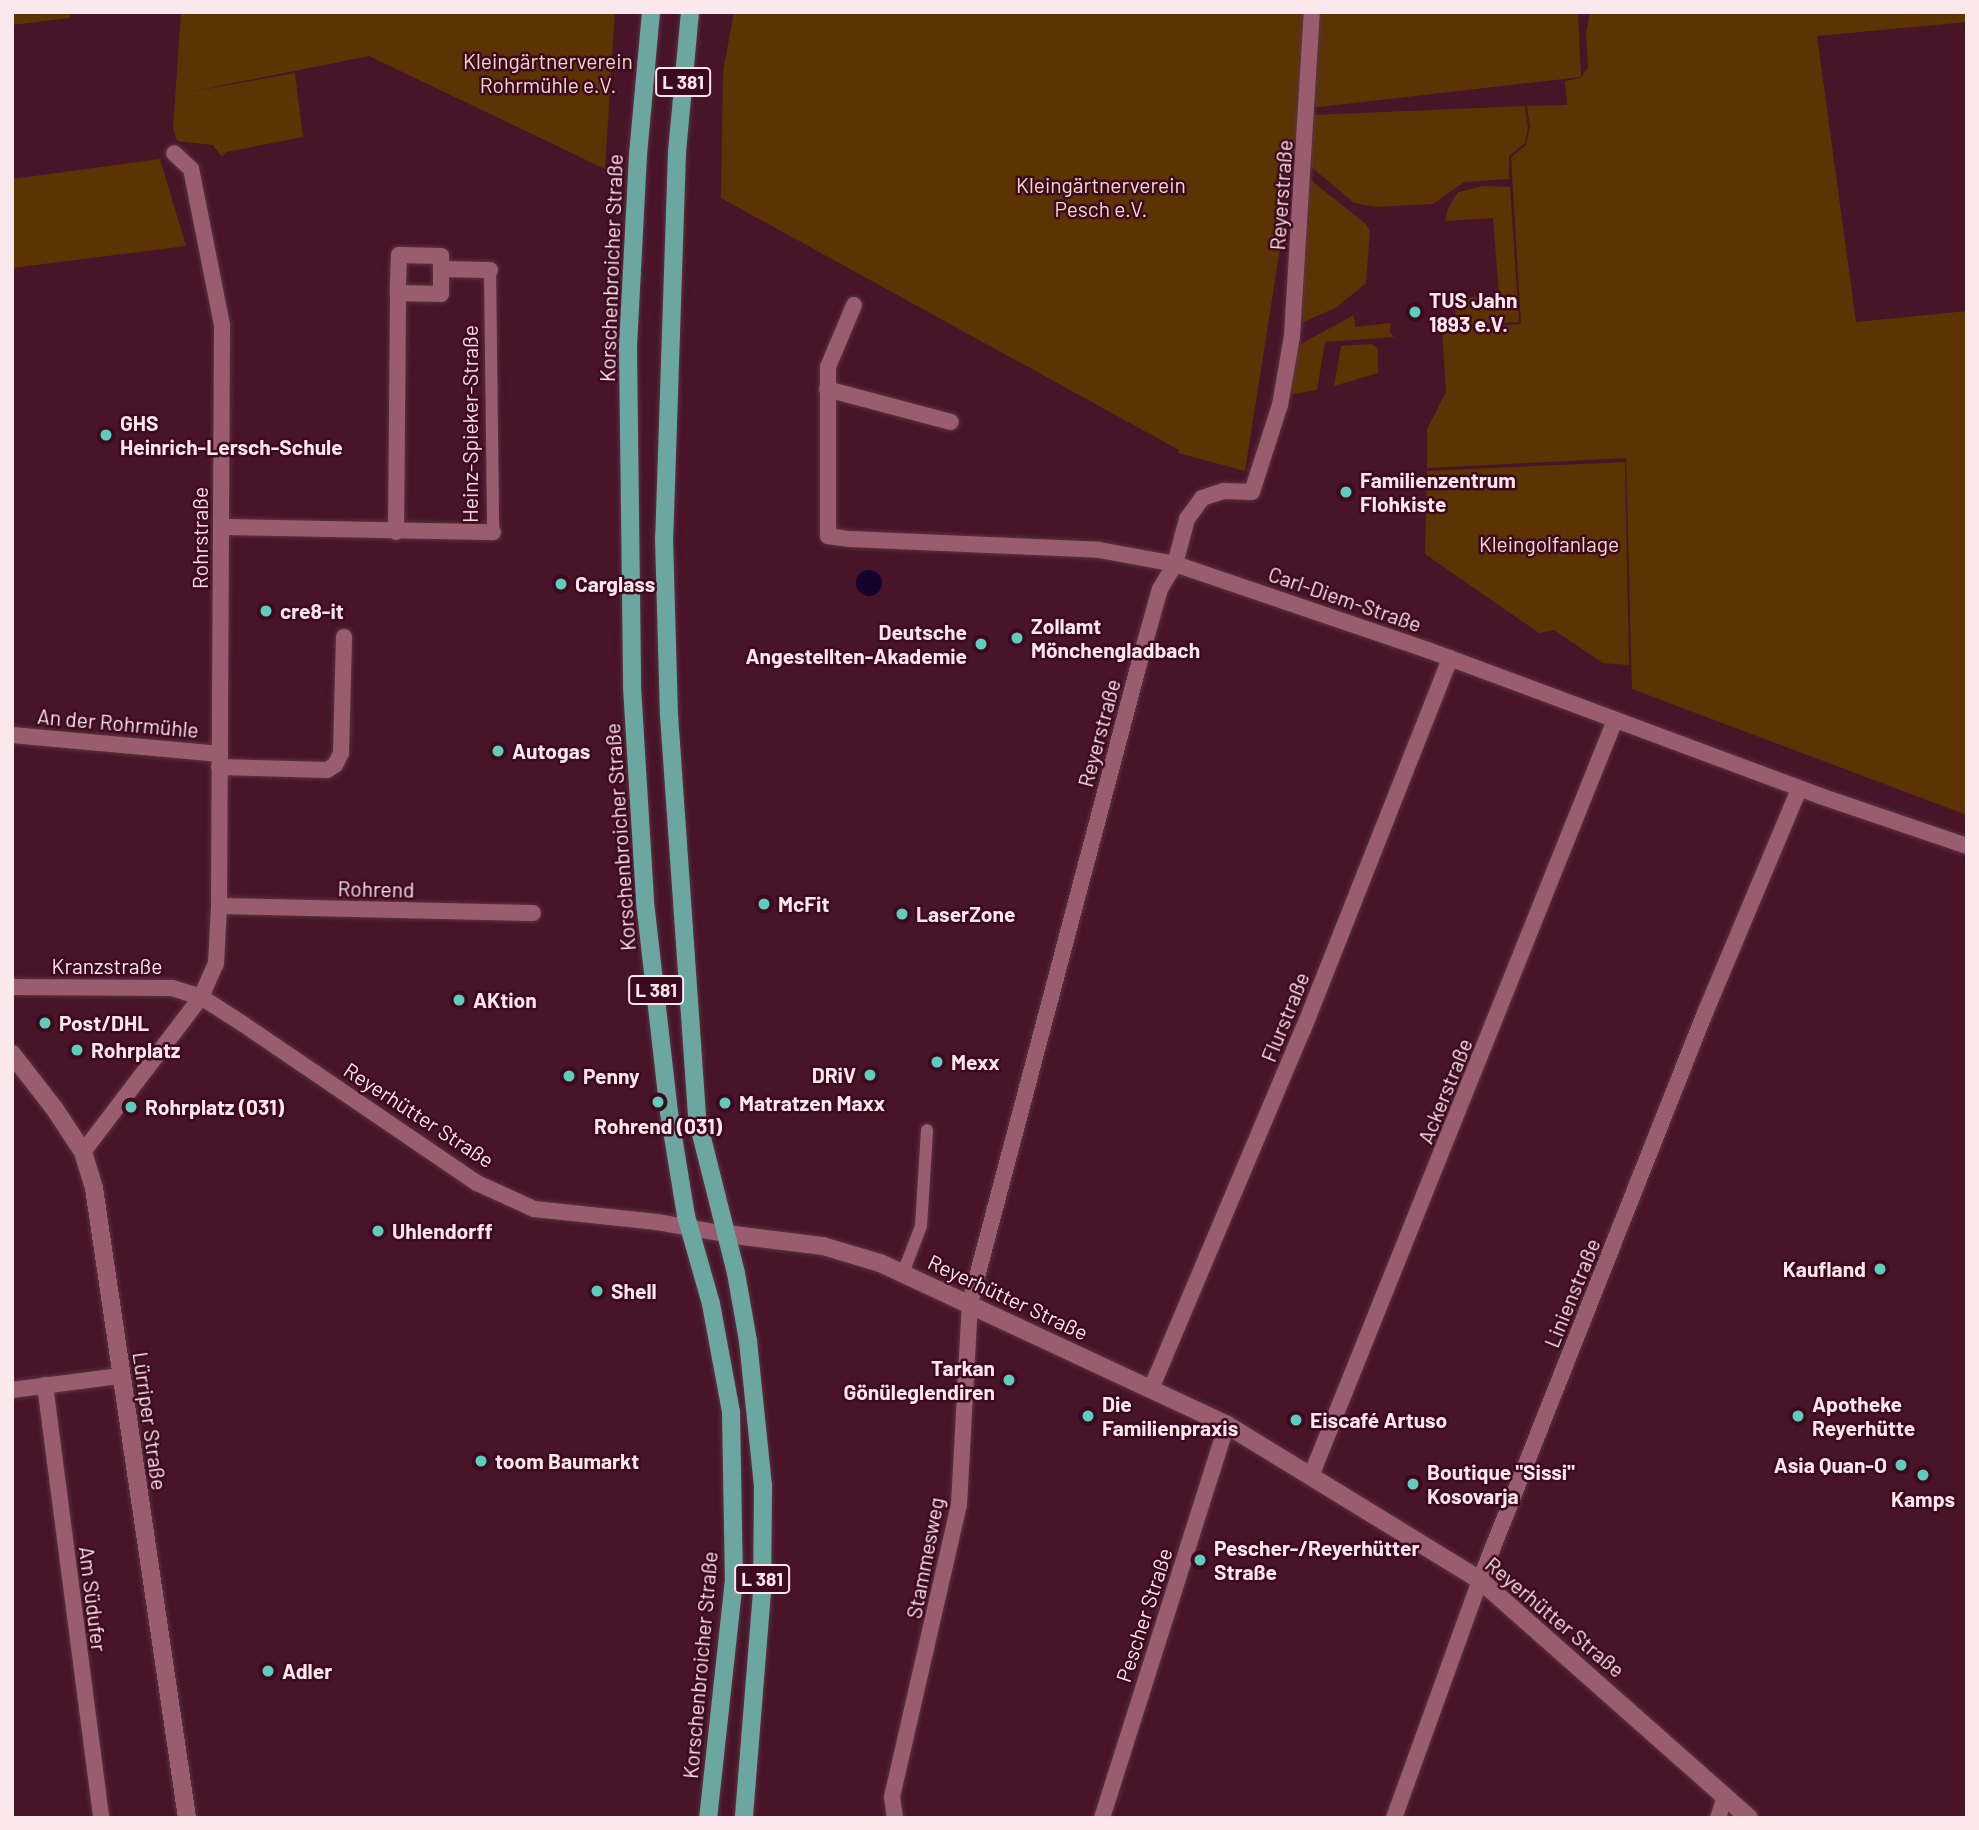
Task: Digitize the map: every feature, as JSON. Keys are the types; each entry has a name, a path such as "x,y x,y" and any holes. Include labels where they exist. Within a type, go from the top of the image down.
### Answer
{"main road":[{"name":"Korschenbroicher Straße","path":"651,12 638,155 628,348 632,687 645,902 669,1112 690,1228 711,1304 731,1412 734,1580 708,1818"},
{"name":"L 381","path":"690,12 677,152 664,538 669,715 697,1118 726,1234 748,1341 763,1485 762,1592 744,1818"}],"street":[{"name":"Reyerstraße","path":"970,1303 1160,589 1175,564 1187,519 1202,498 1224,491 1252,492 1280,405 1293,323 1312,12"},
{"name":"Rohrstraße","path":"83,1152 201,998 216,964 219,906 222,325 191,169 174,153"},
{"path":"396,532 398,293 399,255 441,256 441,294 398,293"},
{"name":"Heinz-Spieker-Straße","path":"221,527 493,532 490,270 441,269"},
{"name":"Carl-Diem-Straße","path":"854,305 828,367 828,536 850,540 1098,550 1175,564 1450,658 1799,789 1967,846"},
{"path":"827,389 951,422"},
{"path":"219,760 327,770 335,765 341,752 344,637"},
{"name":"Flurstraße","path":"1151,1389 1303,1030 1450,658"},
{"name":"Ackerstraße","path":"1311,1476 1615,720"},
{"name":"An der Rohrmühle","path":"12,734 219,760"},
{"name":"Linienstraße","path":"1394,1818 1480,1580 1705,1013 1799,789"},
{"name":"Rohrend","path":"219,906 533,913"},
{"name":"Kranzstraße","path":"12,987 172,988 201,998"},
{"name":"Reyerhütter Straße","path":"201,998 477,1183 534,1209 823,1246 903,1273 1227,1425 1480,1580 1749,1818"},
{"name":"Lürriper Straße","path":"12,1054 54,1108 83,1152 93,1188 187,1818"},
{"path":"903,1273 921,1226 927,1130"},
{"name":"Stammesweg","path":"895,1818 892,1797 959,1505 970,1303"},
{"path":"12,1390 120,1376"},
{"name":"Am Südufer","path":"45,1385 101,1818"},
{"name":"Pescher Straße","path":"1102,1818 1227,1425"},
{"path":"1718,1818 1726,1797"}],"green space":[{"path":"12,12 70,12 70,18 12,25"},
{"name":"Kleingärtnerverein Rohrmühle e.V.","path":"181,12 615,12 605,169 369,56 184,93 295,73 303,137 226,152 222,157 213,145 177,141 173,128"},
{"name":"Kleingärtnerverein Pesch e.V.","path":"734,12 1578,12 1581,77 1302,109 1245,471 1178,453 1179,450 721,198 723,71"},
{"path":"1590,12 1967,12 1967,22 1817,36 1856,322 1967,311 1967,815 1632,689 1626,458 1427,468 1427,429 1446,392 1442,330 1521,324 1511,157 1526,145 1530,127 1527,106 1567,105 1565,81 1581,78 1588,67 1586,33"},
{"path":"1525,106 1528,127 1525,143 1509,156 1509,179 1464,182 1433,204 1376,207 1354,203 1310,166 1313,115"},
{"path":"160,159 186,246 12,268 12,179"},
{"path":"1308,178 1366,224 1370,231 1366,283 1337,307 1297,325"},
{"path":"1483,186 1510,187 1519,322 1456,326 1455,299 1499,295 1493,218 1445,221 1448,208 1458,192"},
{"path":"1354,315 1355,327 1391,323 1390,332 1394,337 1325,342 1317,390 1292,394 1289,389 1299,345"},
{"path":"1372,344 1378,349 1378,373 1334,386 1341,346"},
{"name":"Kleingolfanlage","path":"1625,462 1629,665 1603,663 1554,630 1539,633 1425,554 1427,471"}],"shaded area":[{"path":"869,570 878,574 882,583 878,592 869,596 860,592 856,583 860,574"}],"place":[{"name":"TUS Jahn 1893 e.V.","path":"1415,312"},
{"name":"GHS Heinrich-Lersch-Schule","path":"106,435"},
{"name":"Familienzentrum Flohkiste","path":"1346,492"},
{"name":"Carglass","path":"561,584"},
{"name":"cre8-it","path":"266,611"},
{"name":"Zollamt Mönchengladbach","path":"1017,638"},
{"name":"Deutsche Angestellten-Akademie","path":"981,644"},
{"name":"Autogas","path":"498,751"},
{"name":"McFit","path":"764,904"},
{"name":"LaserZone","path":"902,914"},
{"name":"AKtion","path":"459,1000"},
{"name":"Post/DHL","path":"45,1023"},
{"name":"Rohrplatz","path":"77,1050"},
{"name":"Mexx","path":"937,1062"},
{"name":"DRiV","path":"870,1075"},
{"name":"Penny","path":"569,1076"},
{"name":"Rohrend (031)","path":"658,1102"},
{"name":"Matratzen Maxx","path":"725,1103"},
{"name":"Rohrplatz (031)","path":"131,1107"},
{"name":"Uhlendorff","path":"378,1231"},
{"name":"Kaufland","path":"1880,1269"},
{"name":"Shell","path":"597,1291"},
{"name":"Tarkan Gönüleglendiren","path":"1009,1380"},
{"name":"Die Familienpraxis","path":"1088,1416"},
{"name":"Apotheke Reyerhütte","path":"1798,1416"},
{"name":"Eiscafé Artuso","path":"1296,1420"},
{"name":"toom Baumarkt","path":"481,1461"},
{"name":"Asia Quan-O","path":"1901,1465"},
{"name":"Kamps","path":"1923,1475"},
{"name":"Boutique \"Sissi\" Kosovarja","path":"1413,1484"},
{"name":"Pescher-/Reyerhütter Straße","path":"1200,1560"},
{"name":"Adler","path":"268,1671"}]}
